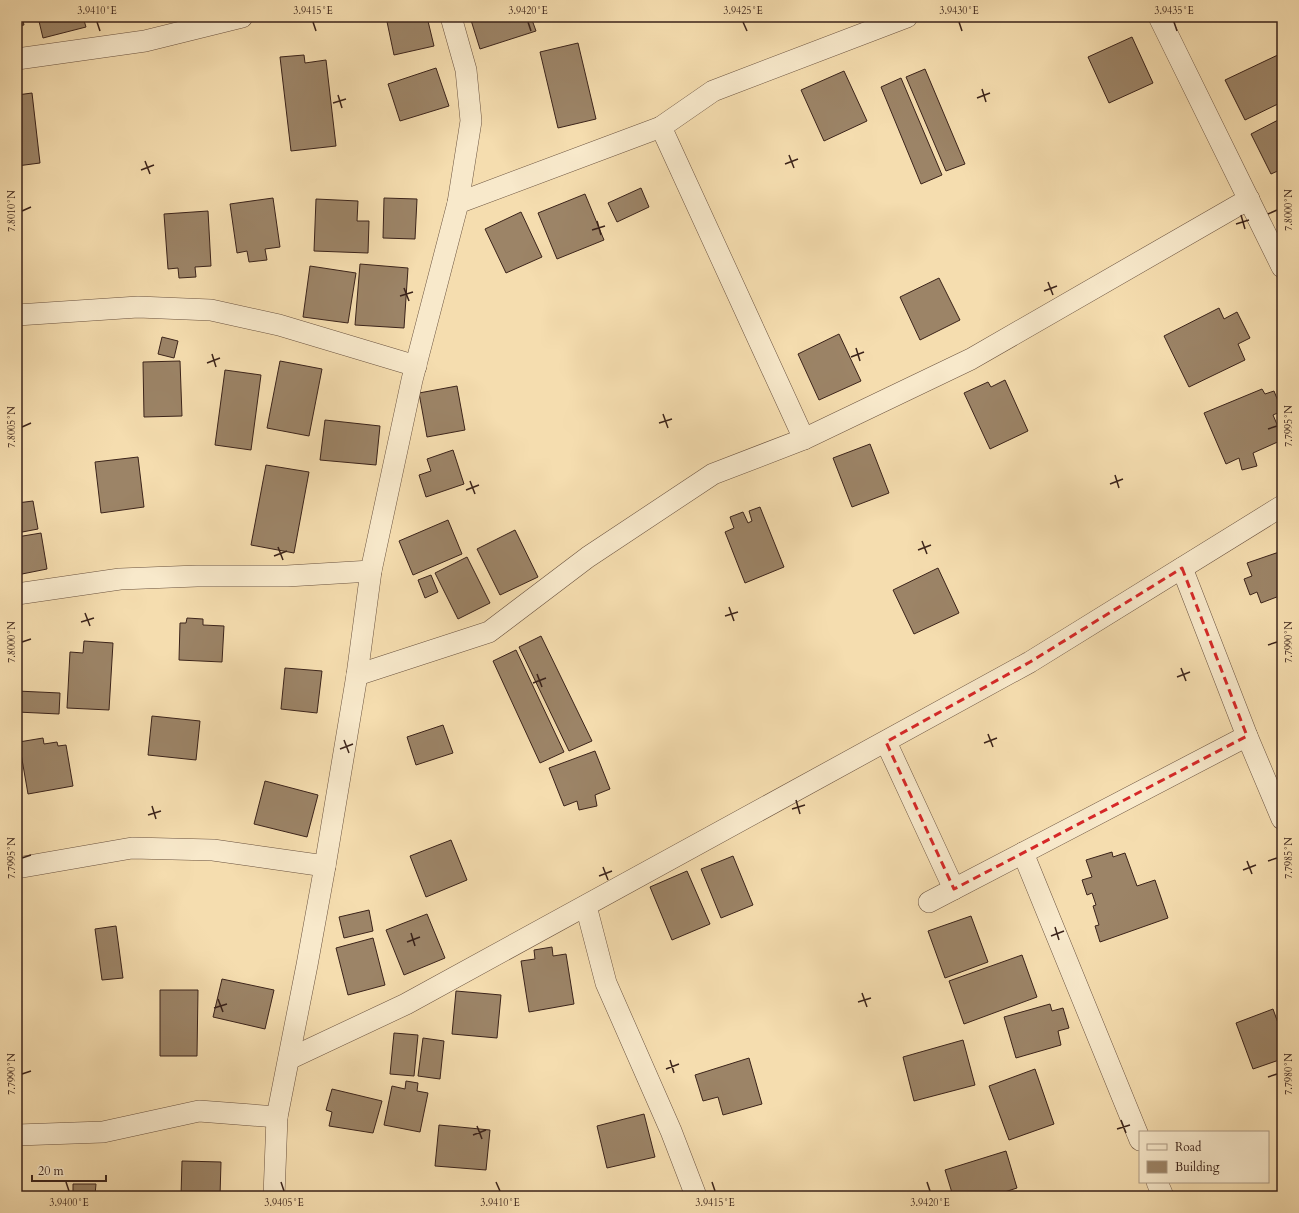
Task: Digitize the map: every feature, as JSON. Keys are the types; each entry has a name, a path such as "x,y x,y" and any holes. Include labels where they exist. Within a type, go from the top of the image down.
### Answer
{"street":[{"path":"17,59 145,41 242,17"},
{"path":"274,1196 277,1117 324,866 357,675 371,571 416,366 458,203 471,121 466,70 451,17"},
{"path":"458,203 661,127 713,91 907,17"},
{"path":"1159,17 1282,267"},
{"path":"661,127 804,439"},
{"path":"357,675 489,632 588,557 713,474 804,439 971,359 1248,198"},
{"path":"17,315 138,307 211,310 279,325 416,366"},
{"path":"289,1059 406,1004 1030,662 1282,506"},
{"path":"1182,568 1247,736 1282,819"},
{"path":"17,594 120,579 197,576 287,576 371,571"},
{"path":"929,902 1247,736"},
{"path":"886,742 954,889"},
{"path":"17,868 132,848 214,850 324,866"},
{"path":"1023,853 1139,1138"},
{"path":"586,906 606,983 671,1131 696,1196"},
{"path":"17,1135 103,1132 199,1110 277,1117"},
{"path":"1157,1183 1163,1196"}],"highlighted area":[{"path":"1182,568 1247,736 954,889 886,742 1030,662"}],"building":[{"path":"17,17 22,17 24,25 17,26"},
{"path":"38,17 83,17 86,27 43,38"},
{"path":"386,17 427,17 434,46 394,55"},
{"path":"470,17 531,17 536,31 480,49"},
{"path":"1132,37 1153,83 1109,103 1088,57"},
{"path":"578,43 596,119 558,128 540,52"},
{"path":"1282,53 1282,102 1245,120 1225,80"},
{"path":"304,55 305,63 326,60 336,146 291,151 280,57"},
{"path":"436,68 449,106 400,121 388,84"},
{"path":"925,69 965,164 946,171 906,77"},
{"path":"844,71 867,121 824,141 801,90"},
{"path":"901,78 942,175 921,184 881,87"},
{"path":"32,93 40,163 17,166 17,95"},
{"path":"1282,118 1282,169 1271,174 1251,134"},
{"path":"641,188 649,207 617,222 608,203"},
{"path":"585,194 604,240 557,259 538,213"},
{"path":"273,198 280,247 265,249 267,260 249,262 247,251 237,253 230,204"},
{"path":"384,198 417,199 415,239 383,238"},
{"path":"316,199 358,201 357,221 369,221 368,253 314,251"},
{"path":"208,211 211,266 195,267 196,277 179,278 178,268 168,269 164,214"},
{"path":"521,212 542,257 506,273 485,229"},
{"path":"360,264 408,268 404,328 355,325"},
{"path":"310,266 356,273 348,323 303,317"},
{"path":"939,278 960,320 920,340 900,297"},
{"path":"1219,308 1224,319 1237,312 1250,338 1238,344 1245,360 1189,387 1164,336"},
{"path":"839,334 861,381 819,400 798,354"},
{"path":"162,337 178,341 174,358 158,354"},
{"path":"180,361 182,416 144,417 143,362"},
{"path":"280,361 322,369 309,436 267,428"},
{"path":"225,370 261,375 251,450 215,445"},
{"path":"1005,380 1028,431 990,449 964,393 988,382 991,387"},
{"path":"457,386 465,430 427,437 419,393"},
{"path":"1262,389 1265,394 1274,391 1282,411 1273,415 1282,436 1282,440 1253,453 1257,466 1242,470 1239,458 1226,464 1204,413"},
{"path":"325,420 380,426 376,465 320,460"},
{"path":"870,444 889,493 852,507 833,458"},
{"path":"453,450 464,484 426,497 419,475 431,471 427,459"},
{"path":"138,457 144,507 101,513 95,462"},
{"path":"266,465 309,472 294,553 251,545"},
{"path":"33,501 38,529 17,533 17,503"},
{"path":"760,507 784,567 745,583 725,532 734,528 730,517 743,512 748,523 752,521 749,511"},
{"path":"448,520 462,554 413,575 399,541"},
{"path":"515,530 538,577 500,595 477,549"},
{"path":"41,533 47,569 17,575 17,537"},
{"path":"1282,551 1282,595 1261,603 1257,592 1250,595 1244,579 1252,576 1247,563"},
{"path":"467,557 490,603 458,619 435,573"},
{"path":"938,568 959,613 914,634 893,590"},
{"path":"431,575 438,592 425,598 418,580"},
{"path":"187,618 203,619 203,625 224,626 222,662 179,660 180,623 186,623"},
{"path":"541,636 592,741 569,751 519,647"},
{"path":"84,641 113,643 109,710 67,708 70,652 83,653"},
{"path":"516,650 564,752 540,763 493,661"},
{"path":"285,668 322,671 317,713 281,709"},
{"path":"17,691 60,693 59,714 17,712"},
{"path":"152,716 200,721 196,760 148,755"},
{"path":"443,725 453,753 416,765 407,737"},
{"path":"43,738 44,744 57,742 58,746 66,745 73,786 28,794 19,742"},
{"path":"595,751 610,789 595,795 597,806 579,810 577,801 564,806 549,768"},
{"path":"265,781 318,795 307,837 254,824"},
{"path":"451,840 467,880 426,897 410,856"},
{"path":"1112,852 1113,857 1125,853 1137,886 1155,880 1168,918 1100,942 1095,926 1099,925 1093,906 1096,905 1092,893 1087,895 1082,880 1092,877 1086,860"},
{"path":"733,856 753,905 721,918 701,869"},
{"path":"687,871 710,924 672,940 650,887"},
{"path":"369,910 373,931 344,938 339,917"},
{"path":"427,914 445,958 404,975 386,930"},
{"path":"971,916 988,962 945,978 928,931"},
{"path":"116,926 123,978 102,980 95,929"},
{"path":"373,938 385,985 348,995 336,948"},
{"path":"552,947 553,956 566,954 574,1004 529,1012 521,961 535,959 534,950"},
{"path":"1022,955 1037,997 964,1024 949,981"},
{"path":"222,979 274,990 265,1029 213,1017"},
{"path":"160,990 198,990 197,1056 160,1056"},
{"path":"456,991 501,995 497,1038 452,1034"},
{"path":"1050,1004 1052,1011 1063,1008 1069,1028 1058,1031 1061,1045 1016,1058 1004,1017"},
{"path":"1273,1009 1282,1034 1282,1059 1253,1069 1236,1023"},
{"path":"394,1033 418,1035 414,1076 390,1074"},
{"path":"423,1038 444,1041 440,1079 418,1076"},
{"path":"963,1040 975,1085 914,1101 903,1057"},
{"path":"749,1058 762,1104 723,1115 718,1097 703,1101 695,1075"},
{"path":"1035,1069 1054,1124 1009,1140 989,1086"},
{"path":"406,1081 418,1083 417,1091 428,1093 420,1132 384,1125 392,1086 405,1089"},
{"path":"332,1089 382,1101 373,1133 329,1126 332,1112 326,1110"},
{"path":"644,1114 655,1157 607,1168 597,1126"},
{"path":"439,1125 490,1130 486,1170 435,1166"},
{"path":"1006,1151 1017,1188 992,1196 953,1196 945,1170"},
{"path":"182,1161 221,1162 220,1196 181,1196"},
{"path":"73,1184 96,1184 95,1195 111,1194 111,1196 59,1196 73,1195"}]}
